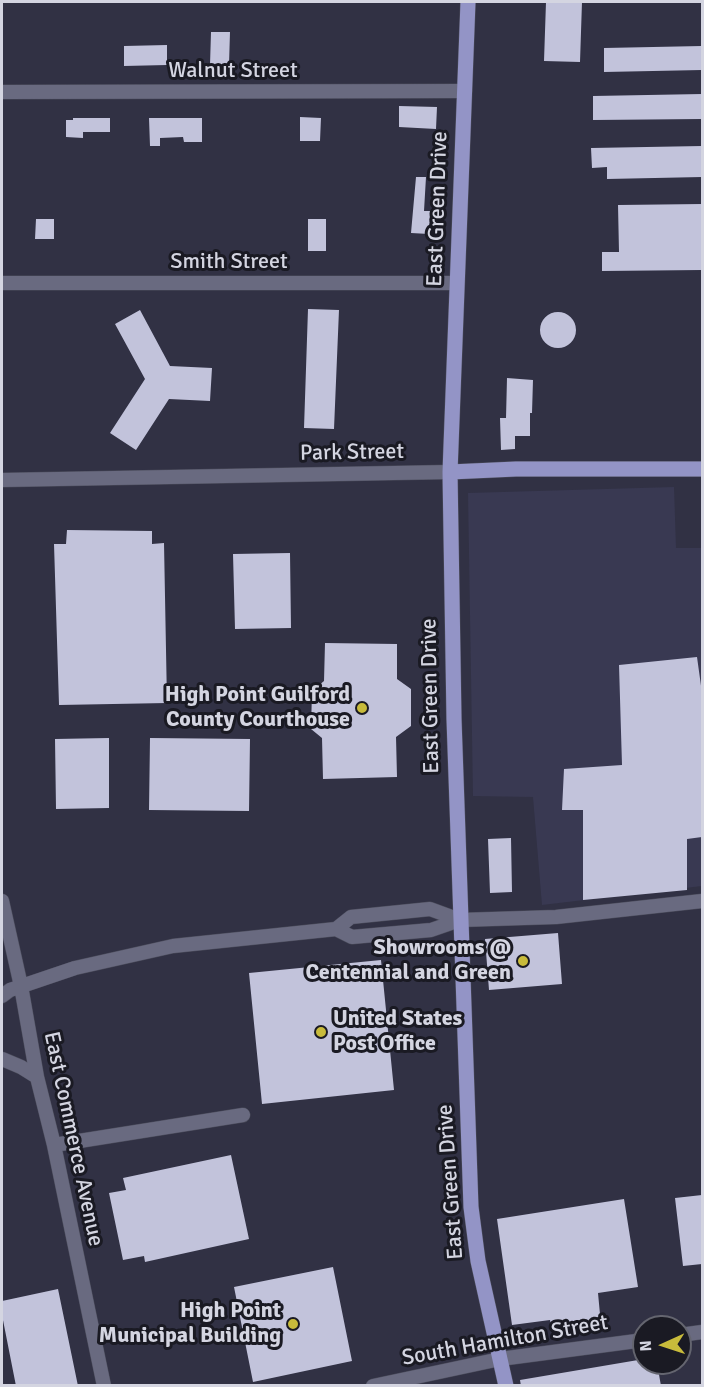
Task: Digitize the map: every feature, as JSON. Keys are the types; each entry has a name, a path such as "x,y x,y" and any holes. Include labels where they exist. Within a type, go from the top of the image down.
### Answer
{"main road":[{"name":"East Green Drive","path":"468,2 450,472 454,719 472,1228 506,1386"},
{"name":"Park Street","path":"450,472 516,469 702,469"}],"street":[{"name":"Walnut Street","path":"2,92 465,91"},
{"name":"Smith Street","path":"2,283 457,283"},
{"name":"Park Street","path":"2,480 450,472"},
{"name":"East Commerce Avenue","path":"2,901 21,986 37,1077 54,1145 104,1386"},
{"path":"336,928 352,937 431,930 460,920 556,917 702,901"},
{"path":"2,996 10,990 75,968 173,946 336,928 351,917 430,909 460,920"},
{"path":"2,1059 37,1077"},
{"path":"54,1145 243,1114"},
{"name":"South Hamilton Street","path":"373,1386 500,1359 632,1342"}],"shaded area":[{"path":"674,487 676,548 702,548 702,886 542,905 533,797 473,796 468,493"}],"building":[{"path":"546,2 582,2 580,62 544,61"},
{"path":"211,32 230,32 229,65 210,65"},
{"path":"167,45 167,65 124,66 124,46"},
{"path":"702,46 702,70 604,72 604,48"},
{"path":"702,94 702,119 593,120 593,96"},
{"path":"399,106 437,107 436,129 399,127"},
{"path":"300,117 321,118 320,141 300,141"},
{"path":"73,118 110,118 110,132 83,132 83,138 66,137 66,120 73,120"},
{"path":"149,118 202,118 202,142 184,142 183,137 160,138 160,146 150,146"},
{"path":"702,146 702,177 607,179 607,167 592,168 591,148"},
{"path":"416,177 426,177 424,211 430,211 429,234 411,233"},
{"path":"702,204 702,270 602,271 602,252 619,252 618,205"},
{"path":"36,219 54,219 54,239 35,239"},
{"path":"308,219 326,219 326,251 308,251"},
{"path":"308,309 339,310 334,429 304,428"},
{"path":"140,310 170,366 212,368 210,401 169,399 136,450 110,433 145,379 115,324"},
{"path":"558,312 571,317 576,330 571,343 558,348 545,343 540,330 545,317"},
{"path":"507,378 533,380 532,413 530,413 530,436 515,436 515,449 501,450 500,418 506,418"},
{"path":"67,530 152,531 152,544 164,543 167,703 59,705 54,544 66,544"},
{"path":"290,553 291,628 235,629 233,554"},
{"name":"High Point Guilford County Courthouse","path":"325,643 397,644 397,679 411,689 411,726 396,737 397,777 323,779 322,738 311,729 312,691 324,681"},
{"path":"697,657 702,693 702,837 687,839 687,890 583,900 583,810 562,810 564,769 622,765 619,665"},
{"path":"109,738 109,808 56,809 55,739"},
{"path":"150,738 250,739 249,811 149,810"},
{"path":"511,838 512,892 490,893 488,839"},
{"name":"Showrooms @ Centennial and Green","path":"558,933 562,984 489,990 485,939"},
{"name":"United States Post Office","path":"381,960 394,1090 262,1104 249,973"},
{"path":"231,1155 249,1239 145,1262 144,1256 123,1260 109,1193 126,1190 123,1178"},
{"path":"702,1195 702,1264 683,1266 675,1198"},
{"path":"624,1199 638,1287 598,1293 601,1325 552,1331 550,1320 512,1325 497,1219"},
{"name":"High Point Municipal Building","path":"333,1267 352,1361 253,1382 234,1287"},
{"path":"58,1289 78,1386 16,1386 2,1315 2,1301"},
{"path":"632,1361 632,1375 659,1375 661,1386 521,1386 520,1380"}],"place":[{"name":"High Point Guilford County Courthouse","path":"362,708"},
{"name":"Showrooms @ Centennial and Green","path":"523,961"},
{"name":"United States Post Office","path":"321,1032"},
{"name":"High Point Municipal Building","path":"293,1324"}]}
